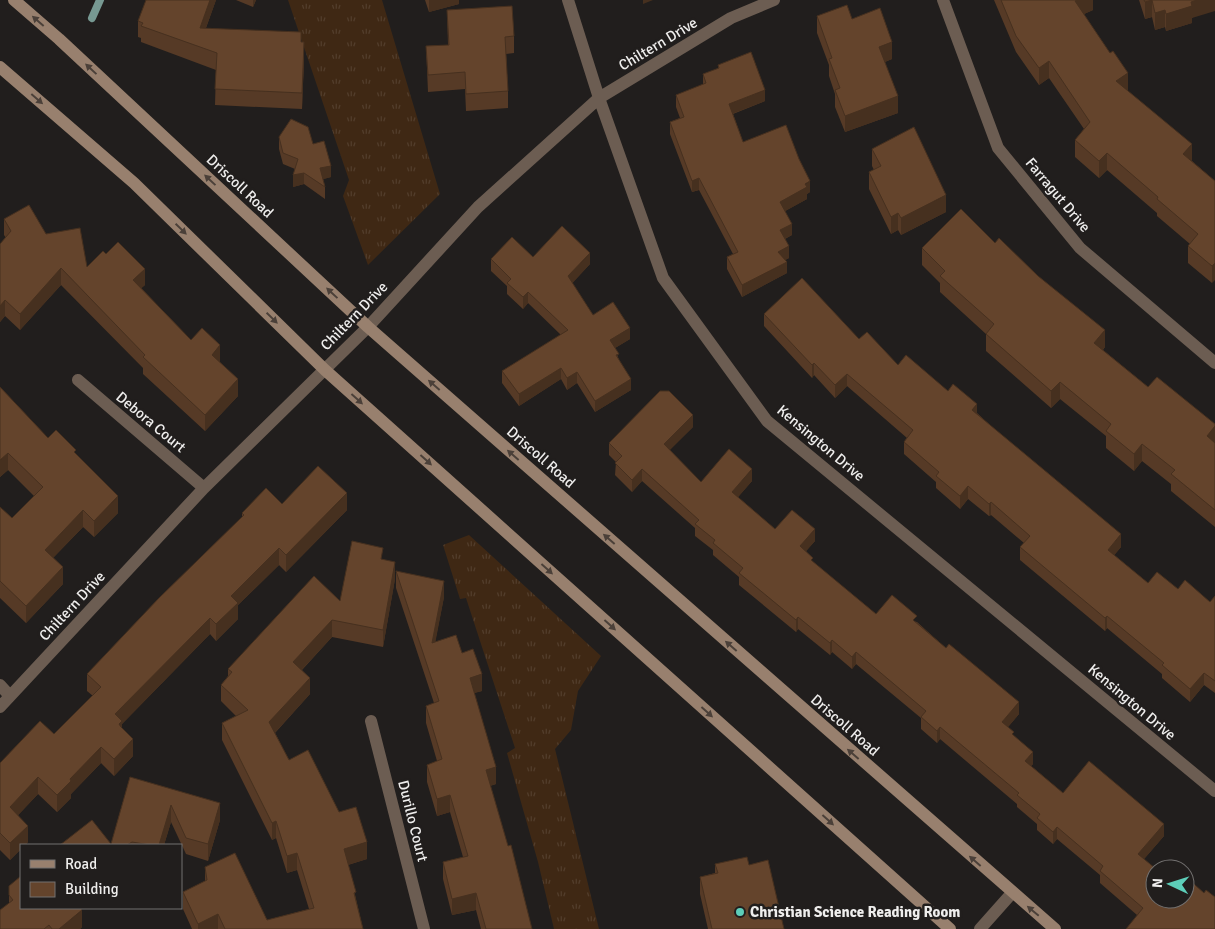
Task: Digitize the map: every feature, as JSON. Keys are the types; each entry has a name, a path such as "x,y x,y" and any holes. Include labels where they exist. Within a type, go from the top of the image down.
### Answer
{"street":[{"name":"Driscoll Road","path":"14,0 59,39 368,327 1055,929"},
{"name":"Kensington Drive","path":"568,0 599,98 663,278 767,422 1215,791"},
{"name":"Chiltern Drive","path":"0,707 204,488 368,327 478,207 599,98 731,18 774,0"},
{"name":"Farragut Drive","path":"943,0 998,148 1080,248 1215,363"},
{"path":"0,67 134,183 325,370 950,929"},
{"name":"Debora Court","path":"78,380 204,488"},
{"path":"0,685 10,696"},
{"name":"Durillo Court","path":"371,721 424,929"},
{"path":"980,929 1012,893"}],"green space":[{"path":"288,0 382,0 440,194 368,265 343,196 349,180"},
{"path":"469,535 601,656 578,691 571,730 555,749 599,929 554,929 538,862 507,753 515,748 466,598 460,599 443,545"}],"building":[{"path":"146,0 210,0 200,28 301,32 301,42 304,42 302,93 215,89 217,53 141,26 143,23 138,21"},
{"path":"1001,0 1078,0 1075,1 1110,53 1113,51 1128,73 1116,81 1192,144 1183,154 1215,181 1215,263 1212,266 1188,246 1198,234 1157,199 1158,197 1107,153 1099,161 1075,140 1090,122 1049,61 1039,68 1016,36"},
{"path":"1152,0 1197,0 1191,2 1192,6 1166,14 1165,10 1155,13"},
{"path":"847,5 852,19 880,8 892,42 879,47 898,96 845,116 835,90 840,88 829,59 832,58 817,16"},
{"path":"512,6 514,36 505,37 508,91 466,94 465,72 428,75 426,46 449,45 447,10"},
{"path":"751,52 765,90 729,104 743,142 786,125 810,181 805,184 807,187 780,202 792,224 780,230 789,246 778,252 787,262 742,285 727,257 738,252 699,178 692,181 670,122 684,117 676,95 706,83 703,74 719,68 718,65"},
{"path":"291,119 308,127 313,144 324,141 331,166 320,168 325,187 304,173 293,175 298,159 283,153 279,137"},
{"path":"914,127 946,195 901,218 898,213 891,217 869,172 881,166 872,149"},
{"path":"29,205 46,234 80,228 87,267 103,251 106,254 118,242 145,269 133,280 191,340 202,328 220,345 212,355 238,379 205,415 143,357 145,355 61,268 20,314 5,300 0,306 0,244 11,231 4,219"},
{"path":"961,209 995,243 999,238 1038,276 1105,330 1094,343 1148,387 1157,377 1215,424 1207,436 1215,443 1215,510 1171,474 1175,470 1142,444 1134,454 1106,431 1111,424 1060,382 1051,391 986,334 994,324 940,276 945,271 922,248"},
{"path":"562,226 590,253 568,276 593,315 613,302 630,328 610,340 619,354 616,355 631,379 595,401 577,372 567,378 561,368 519,394 502,371 568,330 528,292 523,297 507,283 511,279 491,259 512,237 533,257"},
{"path":"802,278 859,339 867,332 898,365 906,355 948,391 953,384 977,404 972,410 1121,534 1108,550 1148,583 1157,572 1178,589 1185,580 1210,602 1215,596 1215,681 1204,673 1190,689 1162,665 1164,663 1107,616 1105,618 1020,547 1030,536 991,502 989,504 968,486 960,496 936,476 939,472 904,442 913,430 847,374 835,385 814,363 812,365 764,314"},
{"path":"0,387 48,438 56,430 76,450 74,452 118,496 94,521 83,510 45,550 63,567 26,606 0,581 0,507 12,518 43,487 8,453 0,460"},
{"path":"660,391 669,391 693,415 664,444 701,482 729,449 752,469 732,492 775,529 792,510 815,529 800,546 813,558 811,560 876,614 892,595 917,616 913,620 946,648 949,644 1019,702 1002,722 1014,732 1012,734 1033,752 1025,761 1063,793 1089,761 1164,824 1138,854 1145,860 1145,909 1195,909 1195,885 1204,893 1206,890 1215,897 1215,929 1126,929 1143,908 1100,871 1103,866 1057,827 1053,832 1037,818 1040,814 1017,795 1019,793 940,727 937,731 921,717 926,711 856,652 852,657 832,640 830,643 798,617 796,620 739,573 743,568 713,543 715,540 695,524 699,520 642,469 632,480 615,463 622,456 609,443"},
{"path":"318,466 347,493 286,555 279,548 231,596 238,603 216,624 210,618 115,714 122,721 119,724 121,727 133,739 114,759 101,747 57,795 38,777 10,807 28,826 10,843 0,833 0,763 40,721 54,734 101,687 87,674 159,598 244,515 242,513 266,488 282,504"},
{"path":"352,541 383,548 381,559 395,562 383,630 332,620 293,662 310,678 269,722 289,760 308,750 339,812 356,807 367,842 344,849 356,892 354,893 363,929 225,929 218,914 198,924 183,892 207,880 205,867 235,853 267,920 314,908 297,853 287,856 276,821 272,823 222,723 248,710 221,685 232,672 228,669 314,576 340,601"},
{"path":"396,571 444,581 432,643 456,635 462,653 473,649 482,674 470,678 496,767 486,770 508,846 511,845 532,929 486,929 476,893 452,899 443,862 468,856 450,795 437,799 427,765 442,759 426,706 439,701"},
{"path":"130,777 220,803 208,844 186,838 171,805 159,844 132,842 129,844 111,844"},
{"path":"92,820 111,844 61,844"},
{"name":"Christian Science Reading Room","path":"747,857 749,865 768,860 784,929 712,929 700,877 718,873 715,864"},
{"path":"20,877 20,909 82,910 59,929 52,929 49,925 44,929 0,929 0,910 13,900 9,895 9,886"}],"waterway":[{"path":"92,18 100,0"}],"place":[{"name":"Christian Science Reading Room","path":"740,912"}]}
